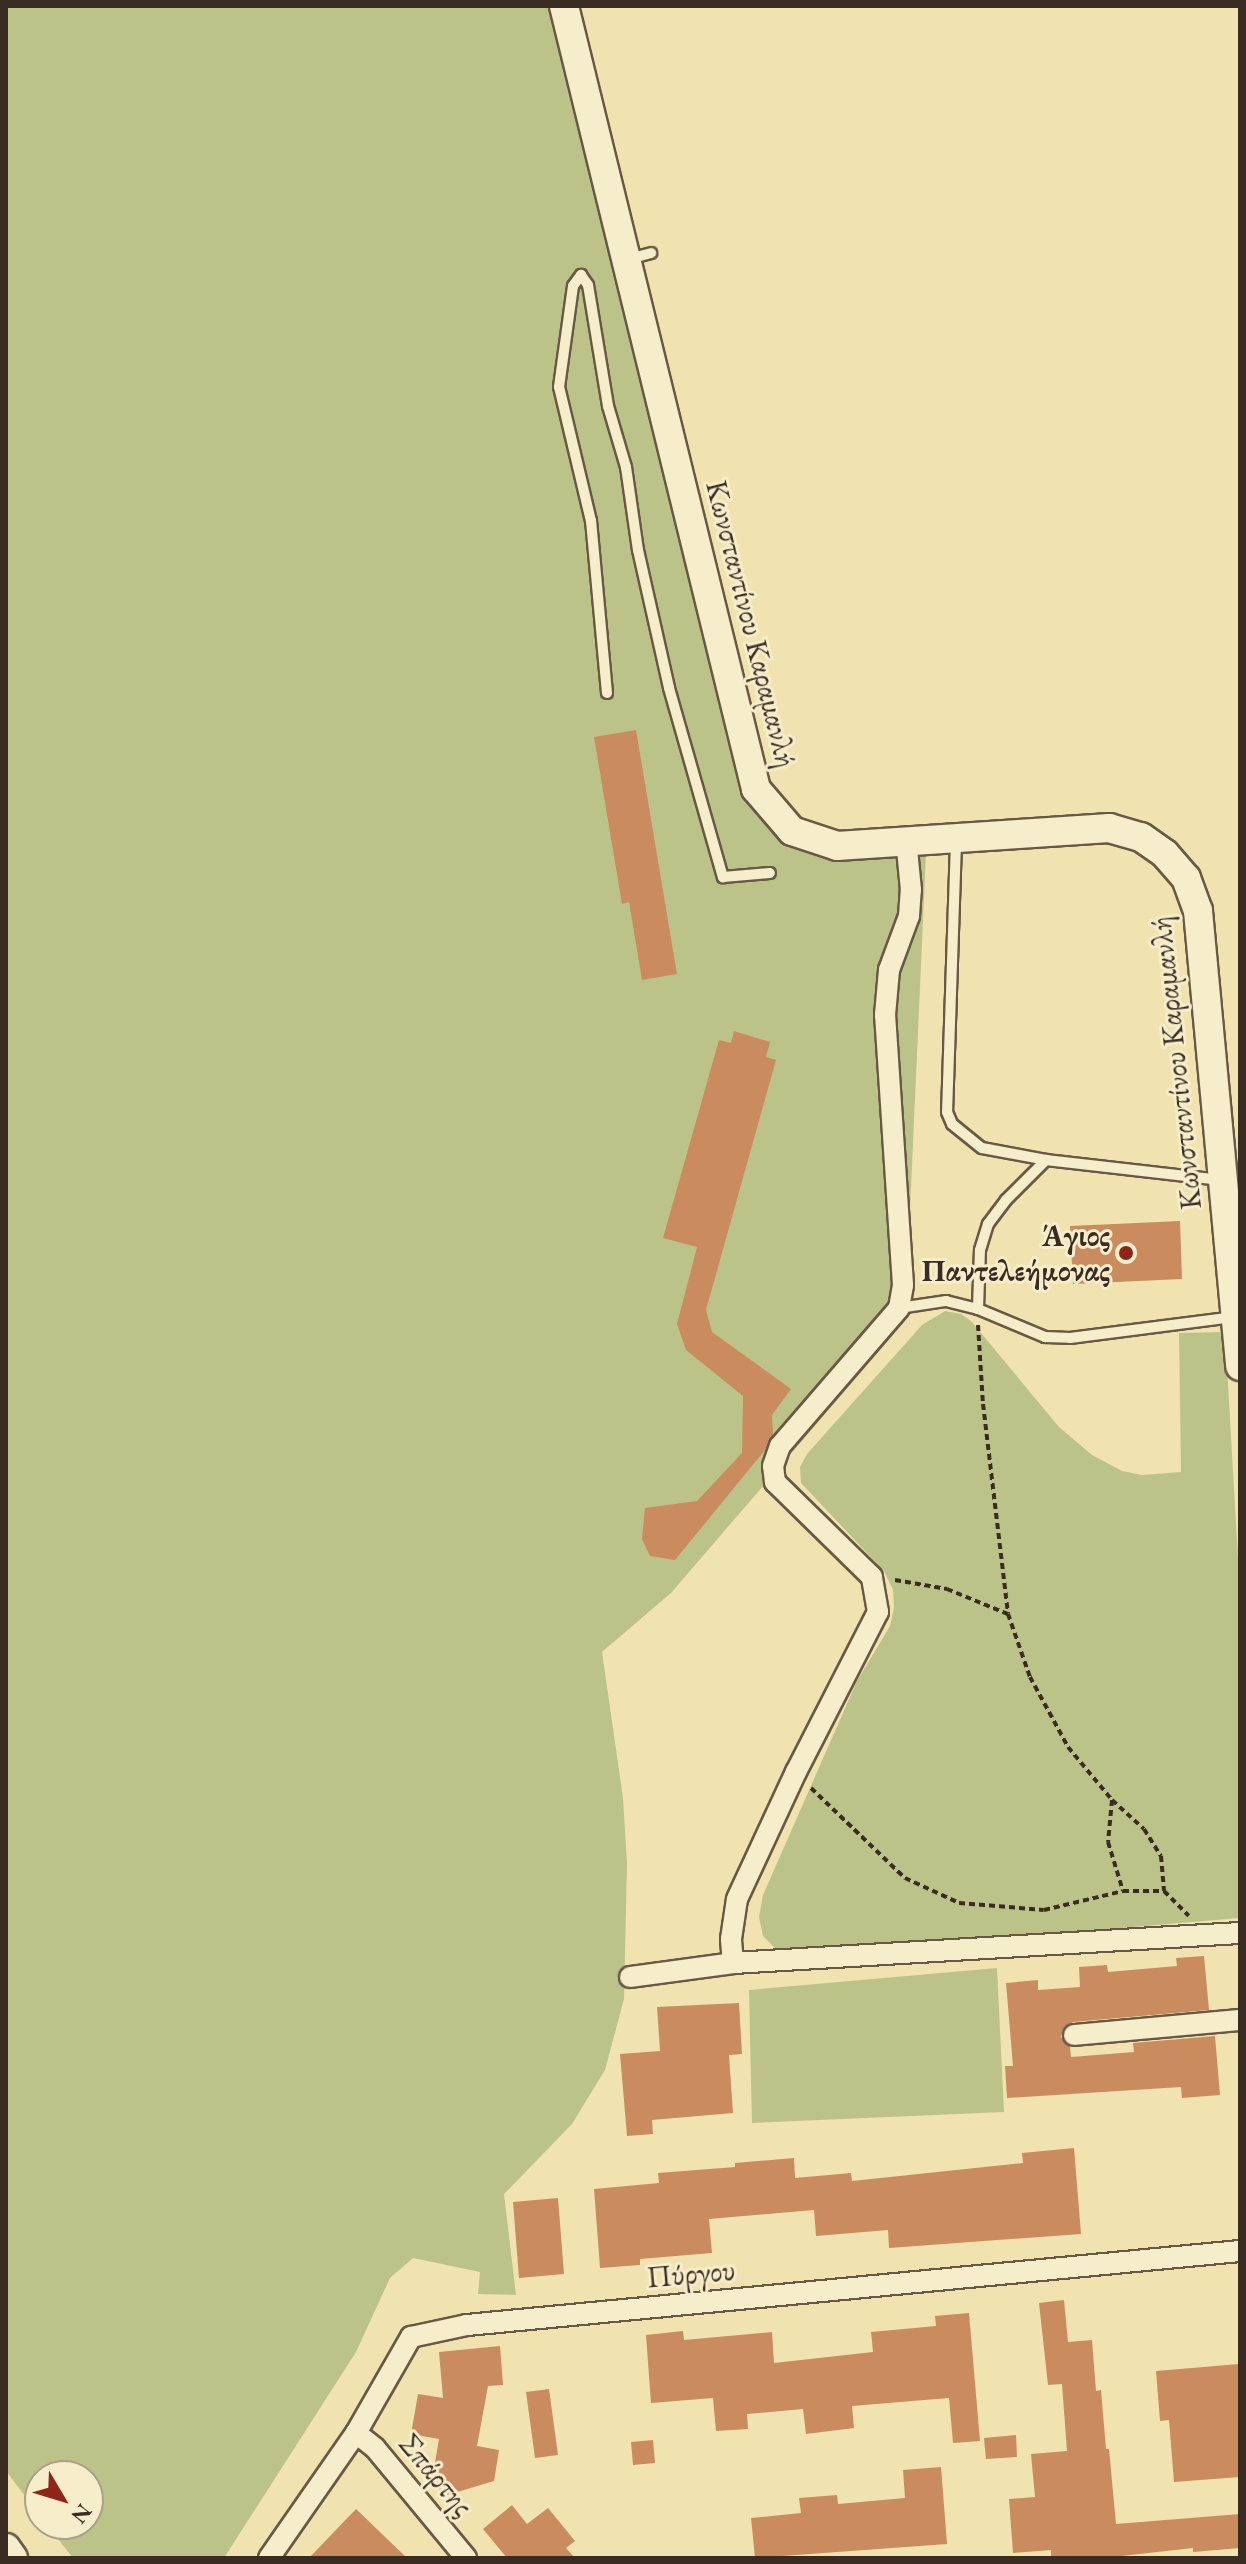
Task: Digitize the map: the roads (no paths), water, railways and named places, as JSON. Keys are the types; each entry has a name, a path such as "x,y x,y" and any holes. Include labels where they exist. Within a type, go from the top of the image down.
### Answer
{"street":[{"name":"Κωνσταντίνου Καραμανλή","path":"564,6 639,256 756,789 792,831 837,846 906,839 1109,828 1141,837 1165,854 1186,878 1198,911 1240,1366"},
{"path":"733,1963 731,1939 737,1899 796,1772 878,1612 872,1577 775,1482 773,1466 780,1446 899,1308 903,1285 885,1015 889,970 909,916 911,890 906,839"},
{"path":"630,1977 733,1963 1240,1933"},
{"path":"1074,2035 1240,2020"},
{"name":"Πύργου","path":"269,2558 356,2433 411,2337 467,2325 1240,2251"},
{"name":"Σπάρτης","path":"356,2433 375,2448 466,2558"},
{"path":"6,2548 13,2558"}],"lane":[{"path":"607,693 591,521 559,387 573,286 581,275 588,285 608,406 626,467 638,550 666,673 723,877 770,873"},
{"path":"957,837 947,1112 952,1124 982,1148 1046,1160 1223,1181"},
{"path":"978,1309 980,1250 988,1224 1006,1200 1046,1160"},
{"path":"899,1308 946,1301 978,1309 1045,1337 1070,1338 1236,1317"}],"place":[{"name":"Άγιος Παντελεήμονας","path":"1126,1253"}]}
